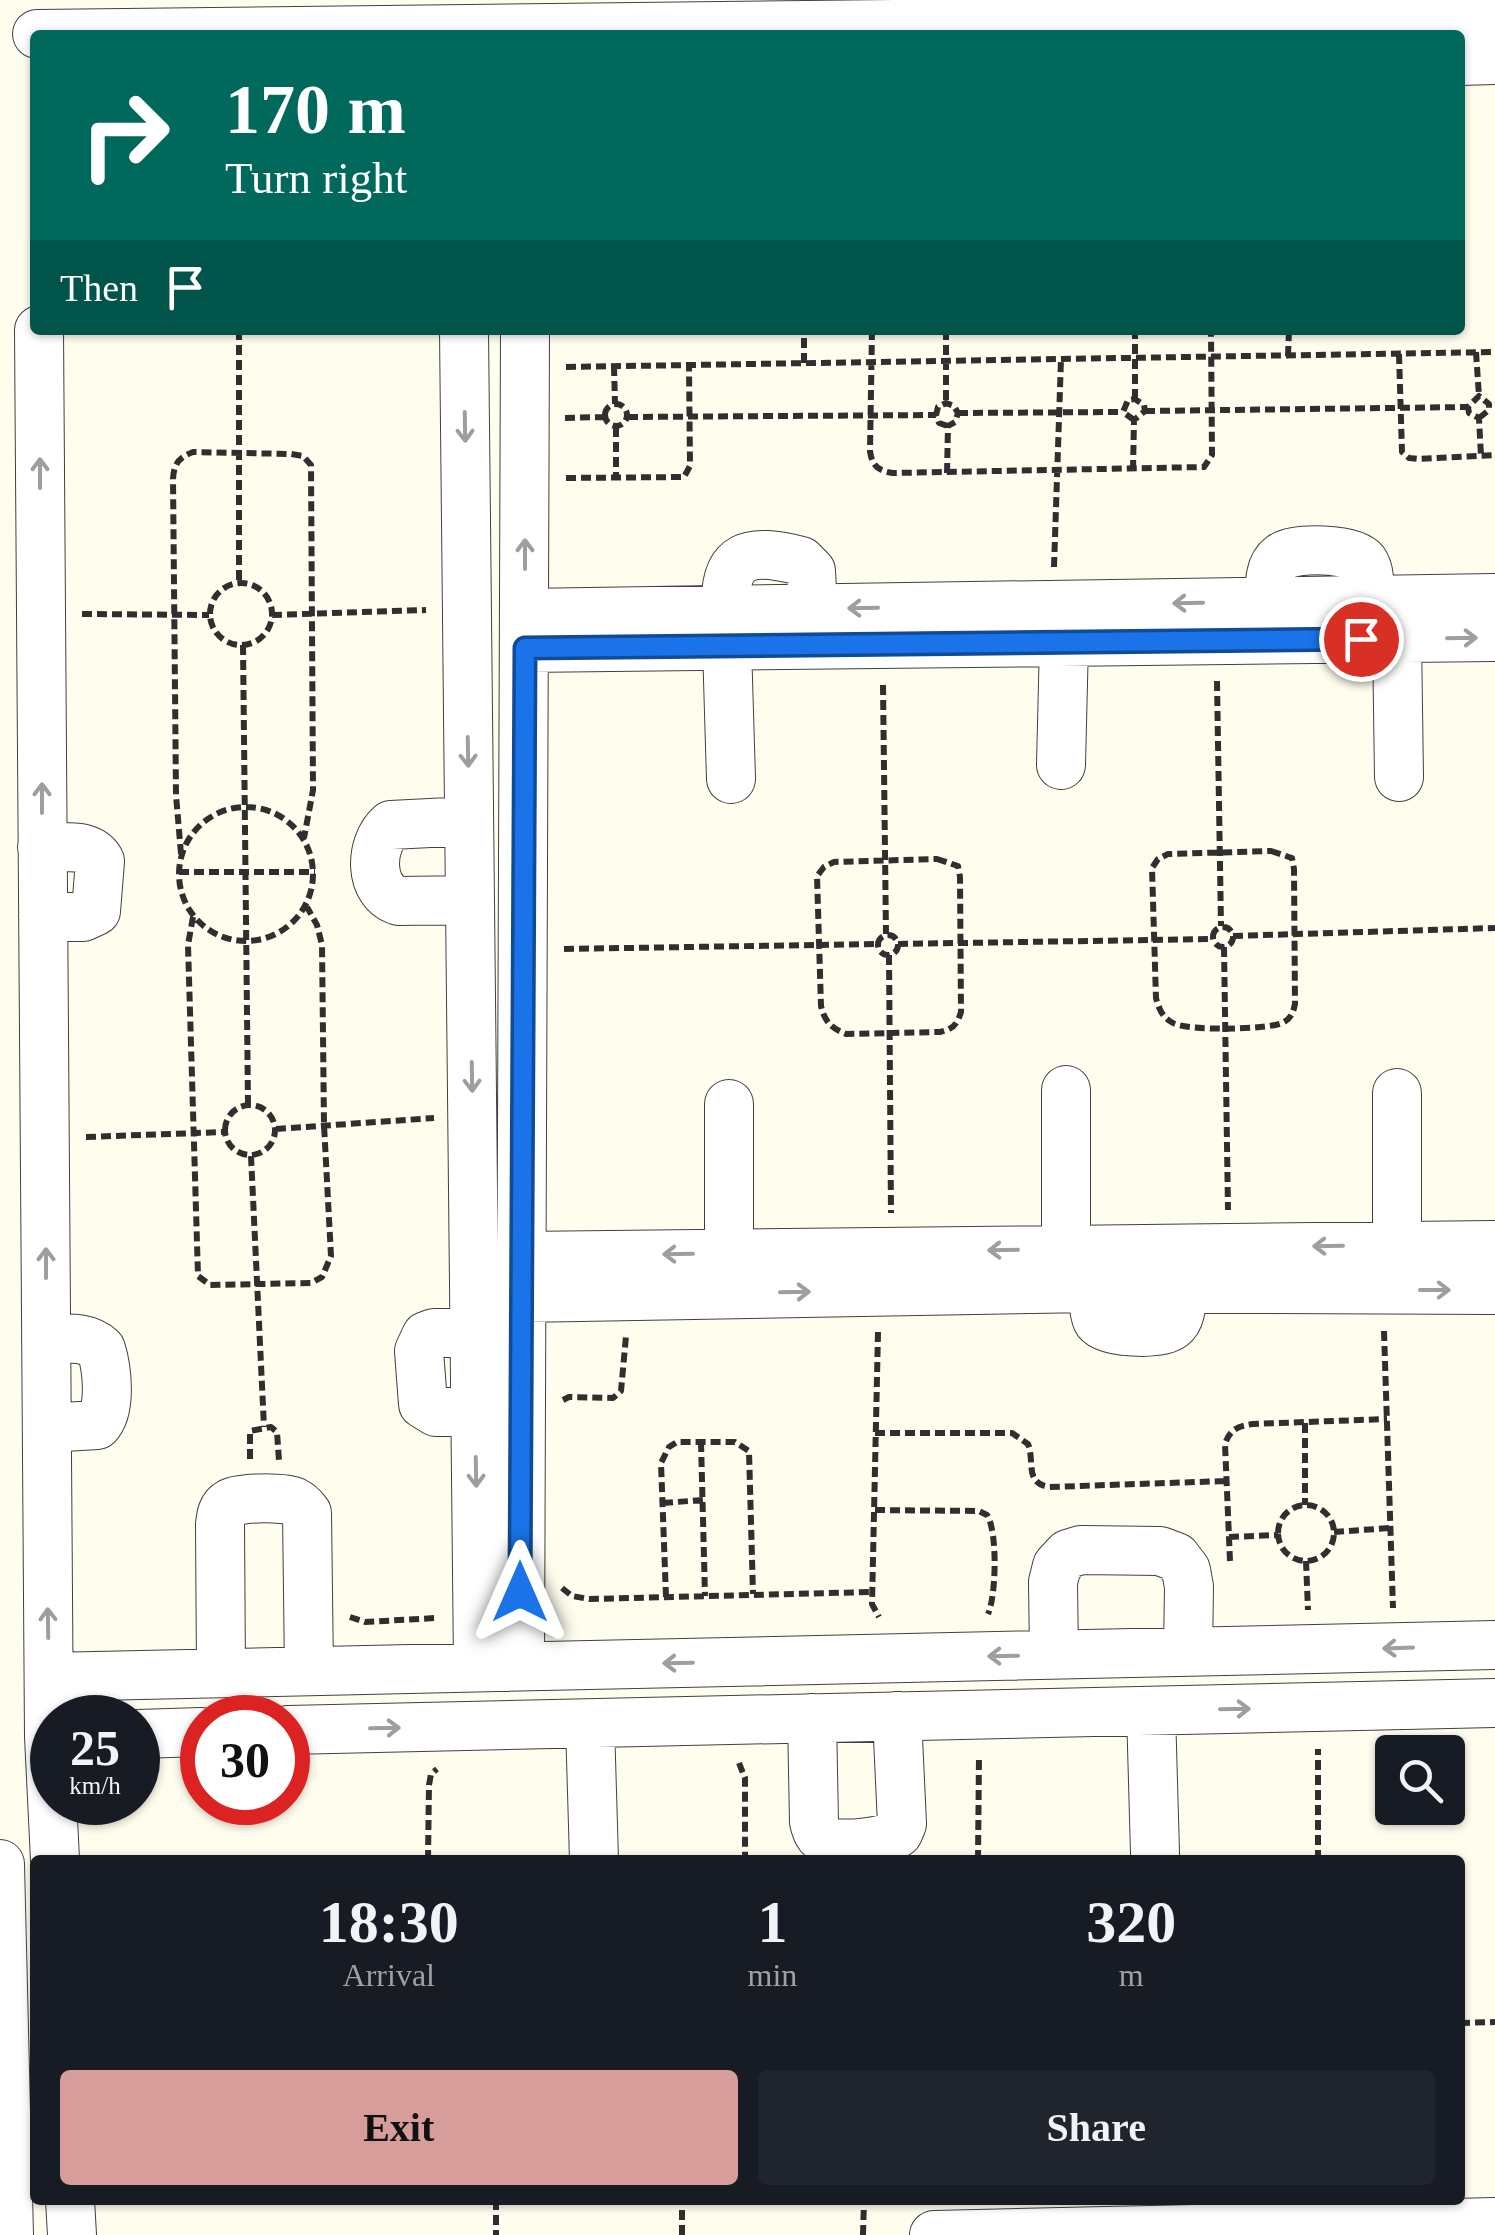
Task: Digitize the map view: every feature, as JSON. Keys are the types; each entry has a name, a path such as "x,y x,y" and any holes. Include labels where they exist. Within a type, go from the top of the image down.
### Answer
{"street":[{"path":"36,23 201,16 1404,9 1495,17"},
{"path":"1465,61 1495,60"},
{"path":"38,335 50,1695"},
{"path":"39,395 48,396 61,384 65,366 63,335"},
{"path":"464,335 475,1412 499,1667"},
{"path":"499,1667 522,1277 525,349"},
{"path":"525,630 726,628 882,644 1270,601 1495,598"},
{"path":"726,628 813,609 1059,624 1216,640 1495,637"},
{"path":"1059,624 1060,765"},
{"path":"726,628 731,779"},
{"path":"1397,638 1399,777"},
{"path":"469,822 390,825 377,844 376,880 389,898 400,901 470,900"},
{"path":"1066,1090 1066,1249"},
{"path":"1390,1268 1398,1093"},
{"path":"729,1253 730,1104"},
{"path":"522,1277 729,1253 1092,1288 1182,1288 1390,1268 1495,1245"},
{"path":"522,1277 627,1295 885,1271 1066,1249 1228,1248 1390,1268 1495,1290"},
{"path":"221,1673 221,1512 229,1503 241,1499 288,1500 299,1503 307,1513 309,1671"},
{"path":"1054,1655 1056,1566 1068,1554 1081,1550 1160,1551 1176,1557 1186,1570 1189,1586 1188,1651"},
{"path":"49,1677 1495,1645"},
{"path":"310,1730 1495,1703"},
{"path":"1151,1711 1155,1853"},
{"path":"812,1718 817,1833 826,1841 882,1841 898,1833 902,1824 897,1716"},
{"path":"590,1724 594,1855"},
{"path":"54,1825 55,1855"},
{"path":"0,1864 9,2235"},
{"path":"70,2205 72,2235"},
{"path":"934,2235 1495,2222"}],"path":[{"path":"238,335 239,582"},
{"path":"804,335 804,363"},
{"path":"872,335 872,463 881,472 946,473 1204,467 1212,454 1211,335"},
{"path":"946,335 946,403"},
{"path":"1135,335 1135,399"},
{"path":"1288,335 1288,356"},
{"path":"525,349 614,366 1495,352"},
{"path":"1476,352 1479,396"},
{"path":"1399,354 1400,444 1408,458 1495,456"},
{"path":"1059,624 1057,471 1061,359"},
{"path":"525,478 684,477 690,466 689,365"},
{"path":"614,366 616,404"},
{"path":"1479,396 1492,404 1479,418"},
{"path":"1479,396 1468,407 1479,418"},
{"path":"1135,399 1144,406 1144,412"},
{"path":"1124,412 1124,406 1135,399"},
{"path":"946,403 954,406 958,414 956,422 948,426 939,423 936,415 938,407 946,403"},
{"path":"616,404 627,410 628,417 616,427 604,417 609,406 616,404"},
{"path":"1134,420 1144,412 1468,407"},
{"path":"958,414 1124,412 1134,420"},
{"path":"628,417 936,415"},
{"path":"1479,418 1481,456"},
{"path":"1133,470 1134,420"},
{"path":"946,473 948,426"},
{"path":"616,427 616,479"},
{"path":"193,452 291,454 303,456 311,465 313,614 313,790 304,838 315,872 307,907 282,933 248,943 218,936 193,916 182,896 178,872 181,854 176,794 174,466 181,457 193,452"},
{"path":"239,582 252,584 263,592 272,616 264,636 243,645 220,638 209,616 217,593 239,582"},
{"path":"272,616 467,609"},
{"path":"41,614 209,616"},
{"path":"1216,640 1221,926 1212,939 1215,944 1229,945 1231,931 1221,926"},
{"path":"524,950 877,944 886,934 882,644"},
{"path":"243,645 248,1105"},
{"path":"181,854 195,830 217,812 244,806 278,814 304,838"},
{"path":"1220,852 1284,852 1292,858 1292,1014 1284,1022 1181,1026 1168,1021 1160,1011 1152,868 1168,854 1220,852"},
{"path":"937,859 958,866 961,1012 950,1030 846,1034 824,1019 818,876 834,862 885,861 937,859"},
{"path":"178,872 315,872"},
{"path":"193,916 188,945 198,1276 210,1286 311,1282 322,1277 331,1256 324,1126 322,945 307,907"},
{"path":"1232,936 1495,928"},
{"path":"886,934 896,938 898,944"},
{"path":"898,944 1212,939"},
{"path":"877,944 879,950 890,955"},
{"path":"893,1622 883,1621 875,1614 872,1592 885,1271 890,955 898,944"},
{"path":"1224,946 1228,1248"},
{"path":"248,1105 271,1116 276,1128 273,1142 264,1152 252,1156 238,1153 228,1144 224,1132 227,1119 236,1109 248,1105"},
{"path":"276,1128 472,1116"},
{"path":"45,1139 224,1132"},
{"path":"252,1156 264,1427"},
{"path":"1390,1268 1387,1419 1394,1648"},
{"path":"556,1408 570,1397 613,1398 621,1391 627,1295"},
{"path":"1230,1574 1225,1444 1229,1434 1240,1426 1387,1419"},
{"path":"1304,1422 1305,1505"},
{"path":"876,1433 1012,1433 1028,1444 1033,1480 1040,1486 1227,1480"},
{"path":"666,1597 663,1454 678,1442 735,1442 748,1451 753,1594"},
{"path":"701,1442 706,1596"},
{"path":"663,1503 703,1500"},
{"path":"1305,1505 1319,1508 1329,1518 1334,1532 1331,1546 1320,1557 1306,1561 1292,1558 1282,1548 1278,1535 1281,1520 1290,1509 1305,1505"},
{"path":"875,1510 978,1510 988,1516 993,1533 993,1601 983,1619"},
{"path":"1334,1532 1390,1528"},
{"path":"1229,1537 1278,1535"},
{"path":"560,1586 572,1596 588,1600 872,1592"},
{"path":"1318,1855 1319,1707"},
{"path":"978,1855 979,1714"},
{"path":"733,1758 742,1766 745,1778 745,1855"},
{"path":"428,1855 431,1774 452,1763"},
{"path":"1465,2023 1495,2022"},
{"path":"496,2205 496,2235"},
{"path":"682,2205 682,2235"},
{"path":"863,2235 864,2205"}],"route":[{"path":"520,1592 525,648 1361,639"}]}
